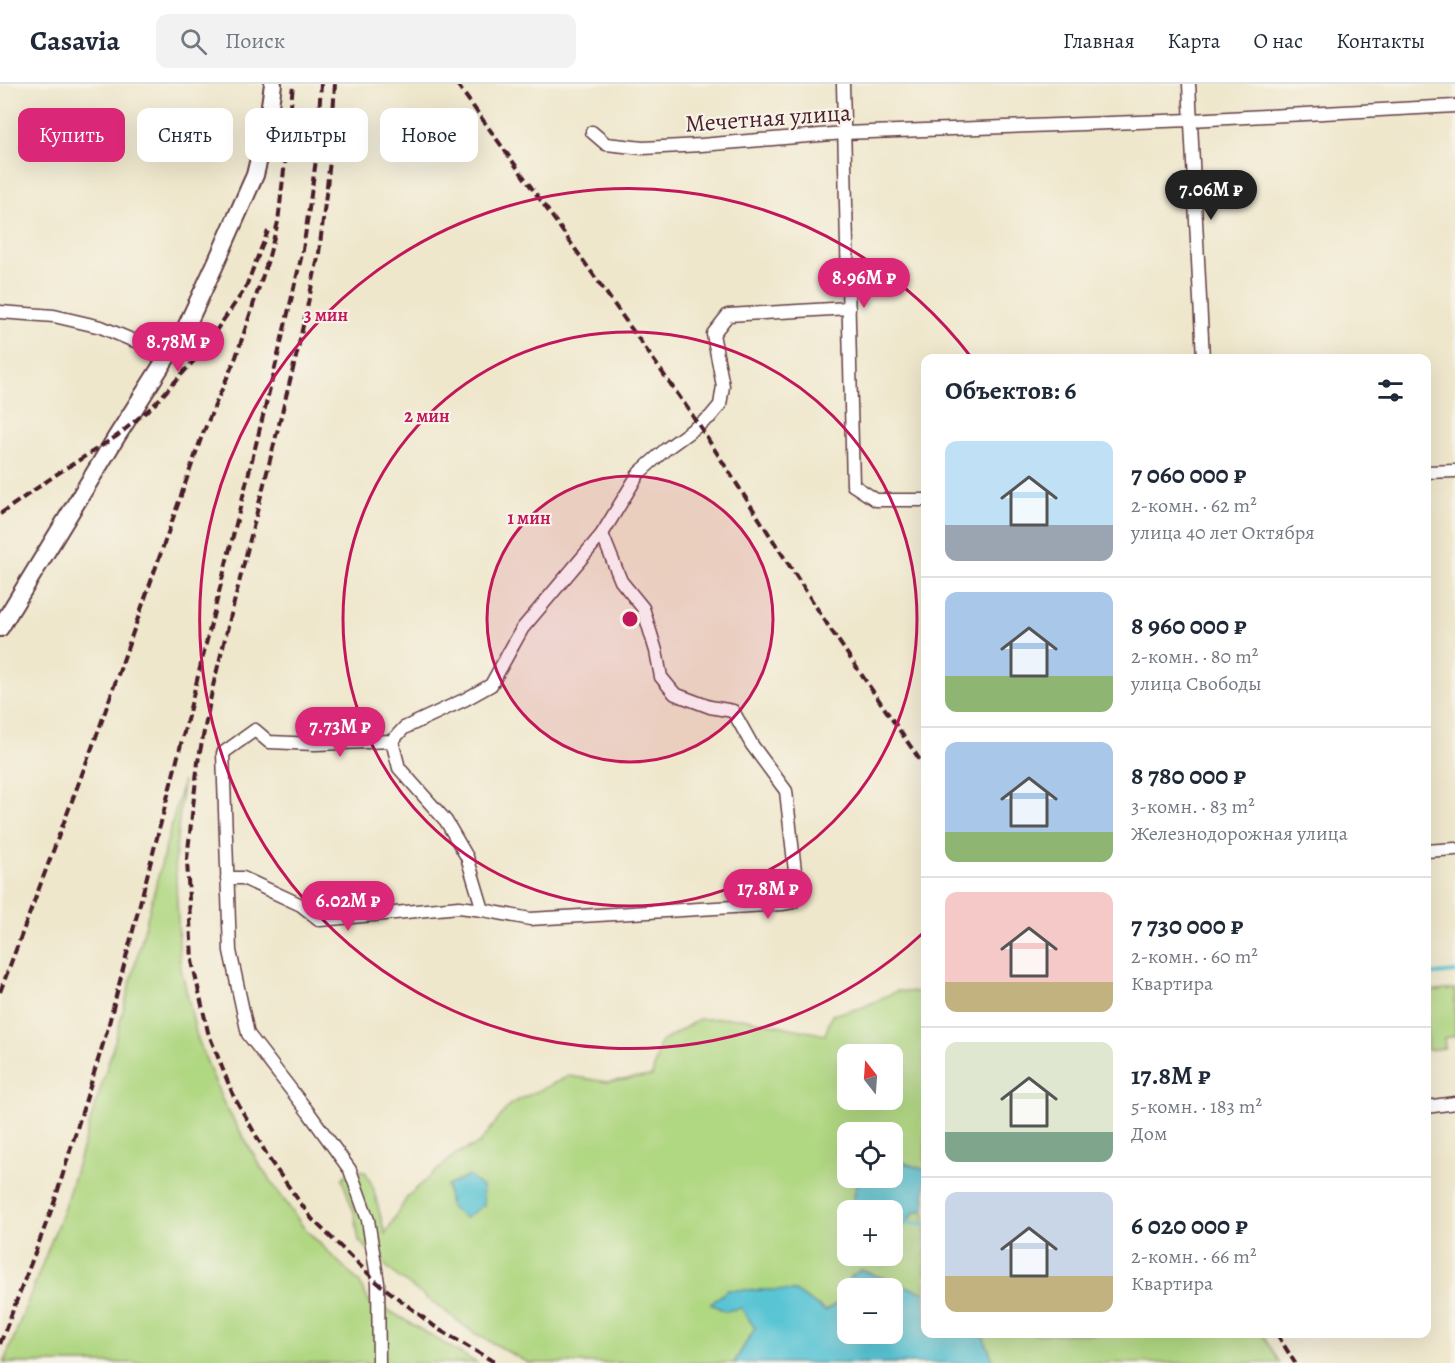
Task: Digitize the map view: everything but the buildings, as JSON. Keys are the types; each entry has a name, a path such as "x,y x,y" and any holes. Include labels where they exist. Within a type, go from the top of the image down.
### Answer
{"street":[{"path":"0,628 186,327 255,175 267,126 273,84"},
{"path":"843,84 853,485 876,500 921,500"},
{"path":"1190,84 1203,354"},
{"name":"Мечетная улица","path":"592,132 606,144 643,148 844,133 1191,120 1455,106"},
{"path":"379,1363 378,1283 368,1220 350,1170 248,1034 230,951 223,753 255,730 269,742 315,744 392,741 404,728 491,685 522,629 602,534 639,473 666,449 710,417 720,405 723,386 713,334 728,315 849,308"},
{"path":"0,312 54,316 101,327 132,340 172,351"},
{"path":"1431,472 1455,471"},
{"path":"227,878 243,878 291,900 301,905 320,921 459,907 530,919 793,902 796,880 786,791 752,745 733,711 710,707 675,694 662,677 643,608 621,581 602,534"},
{"path":"392,741 399,768 446,821 467,857 483,910"},
{"path":"1431,851 1455,849"},
{"path":"1431,1106 1455,1103"}],"green space":[{"path":"183,781 175,858 180,964 197,1037 223,1102 262,1169 304,1228 360,1283 368,1300 477,1363 4,1363 64,1208 117,1034"},
{"path":"1455,989 1455,1036 1444,1038 1445,1048 1431,1050 1431,992"},
{"path":"897,991 921,993 921,1169 903,1162 903,1122 837,1122 837,1188 856,1188 853,1200 837,1200 837,1266 903,1266 903,1227 915,1212 921,1211 921,1292 903,1285 903,1278 883,1278 861,1270 850,1278 837,1278 837,1304 825,1311 795,1291 727,1290 712,1304 725,1311 741,1307 755,1328 734,1363 528,1363 473,1332 397,1276 359,1241 355,1216 342,1179 350,1170 365,1171 373,1187 385,1234 408,1196 456,1154 480,1143 510,1104 569,1076 607,1082 652,1076 660,1043 699,1019 742,1018 825,1035 832,1015 861,1008"},
{"path":"984,1338 1264,1338 1280,1363 992,1363 993,1360"}],"water":[{"path":"903,1162 921,1169 921,1211 915,1212 903,1226 903,1200 854,1200 856,1189 903,1188"},
{"path":"469,1176 482,1187 484,1205 465,1218 450,1207 447,1186"},
{"path":"861,1270 883,1278 850,1278"},
{"path":"903,1285 921,1292 921,1338 984,1338 993,1360 992,1363 734,1363 755,1328 741,1308 725,1311 711,1304 727,1290 795,1291 825,1311 837,1304 837,1344 903,1344"}],"waterway":[{"path":"1431,974 1455,972"},
{"path":"907,1223 921,1224"}],"railway":[{"path":"0,992 99,729 203,433 236,357 268,260 278,222 293,84"},
{"path":"0,1344 54,1203 107,1031 176,764 303,250 316,160 321,84"},
{"path":"335,84 330,161 319,253 297,353 213,686 198,762 187,859 192,961 208,1032 233,1095 271,1162 312,1219 378,1283 438,1329 496,1363"},
{"path":"457,84 691,413 829,627 921,762"},
{"path":"0,514 117,436 153,406 199,355 245,289 268,231"},
{"path":"1279,1338 1295,1363"}]}
